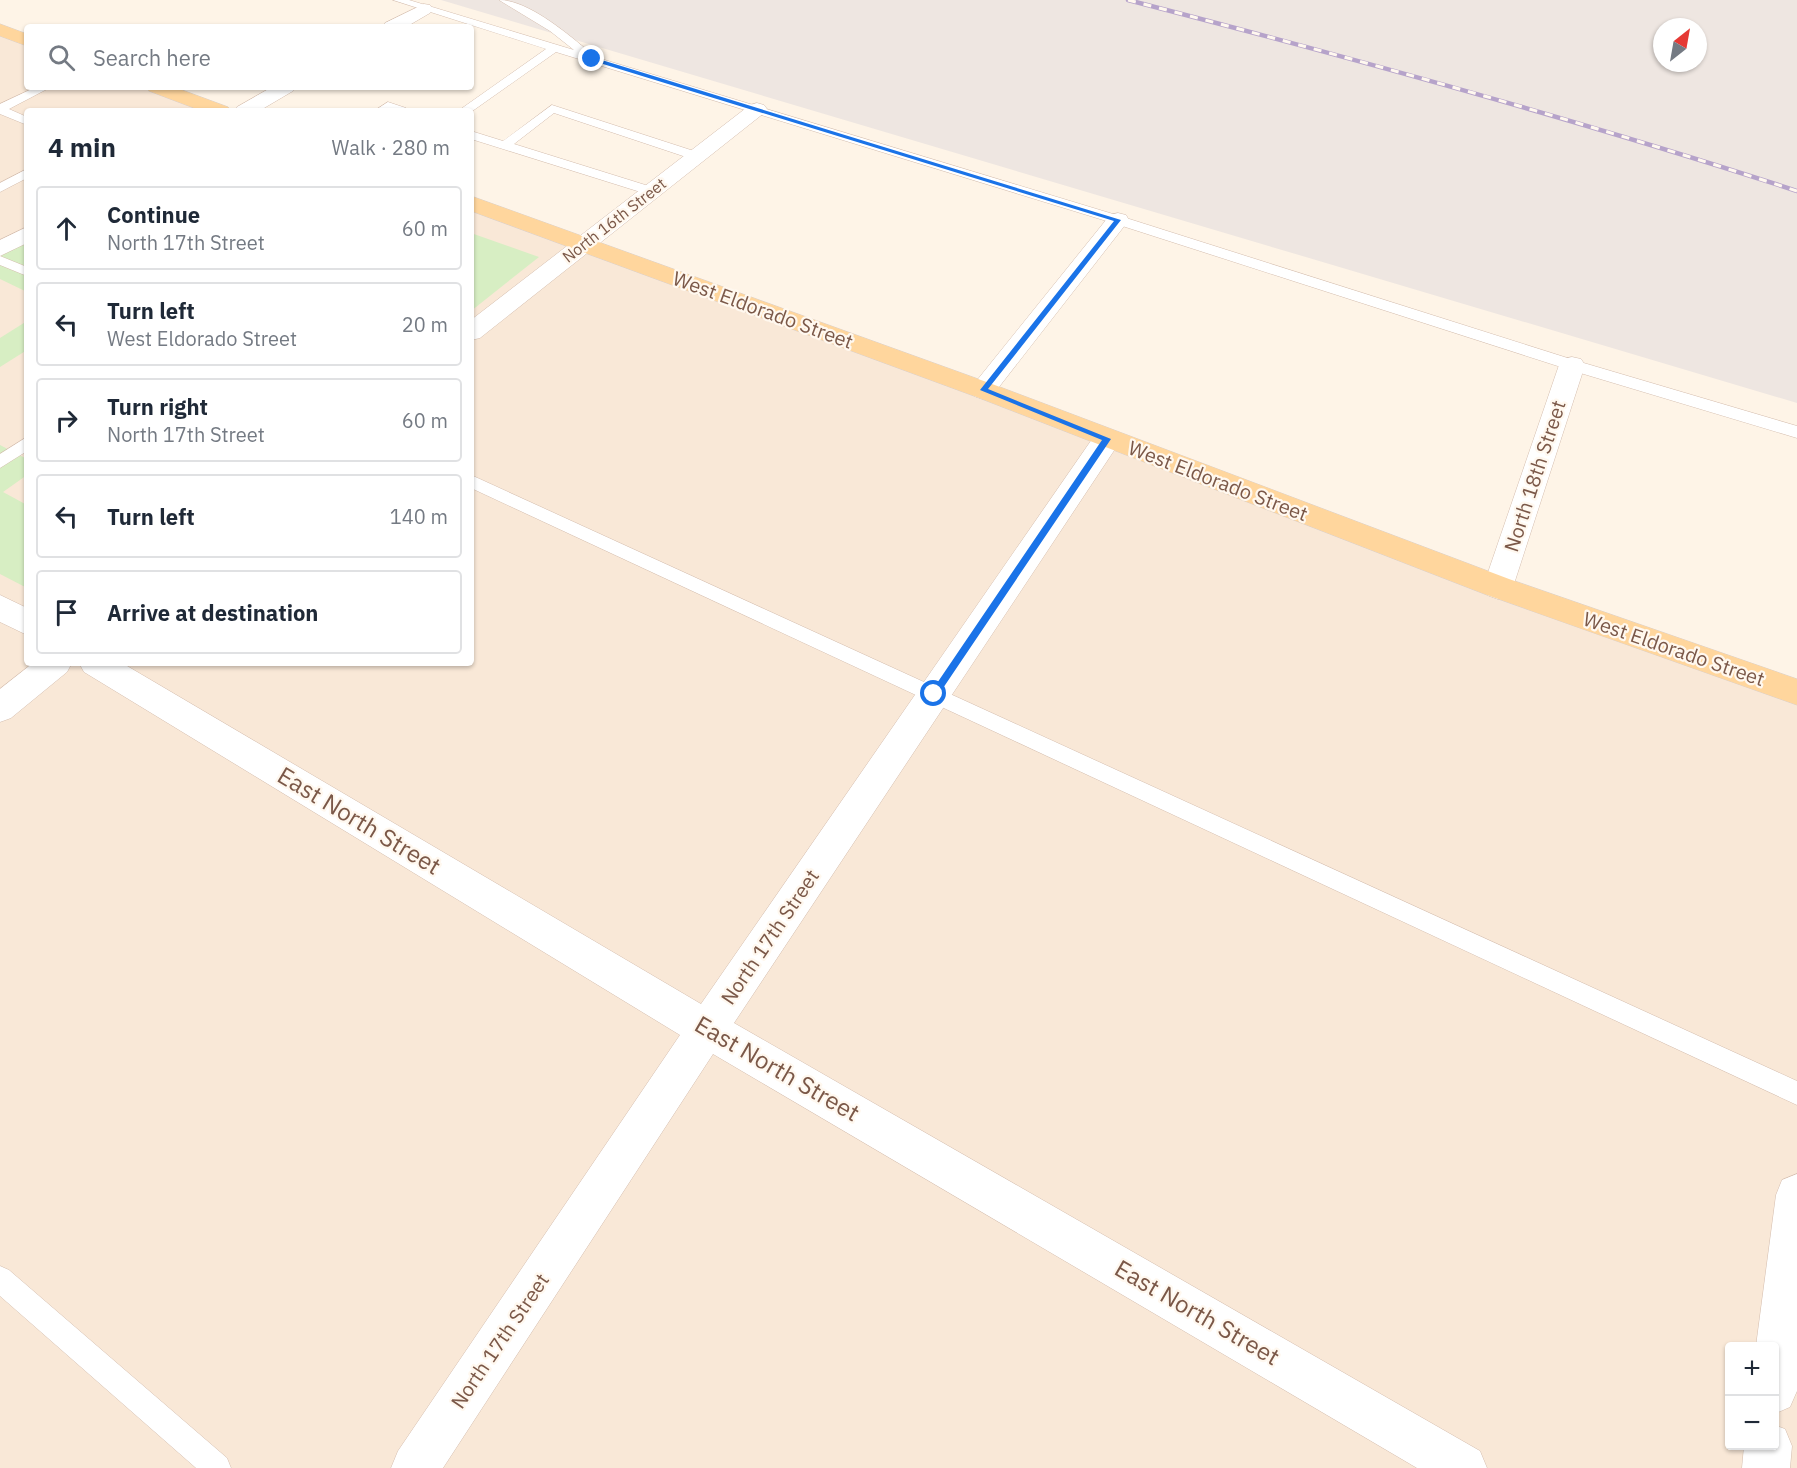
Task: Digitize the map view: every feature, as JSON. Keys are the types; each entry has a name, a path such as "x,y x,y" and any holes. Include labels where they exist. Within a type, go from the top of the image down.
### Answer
{"main road":[{"path":"0,30 24,39"},
{"path":"164,90 213,108"},
{"name":"West Eldorado Street","path":"474,204 983,390 1498,587 1797,692"}],"street":[{"path":"397,24 424,9"},
{"path":"249,108 281,90"},
{"name":"North 16th Street","path":"474,330 757,109"},
{"path":"983,390 1118,220"},
{"path":"0,249 24,236"},
{"name":"North 18th Street","path":"1498,587 1572,365"},
{"name":"North 17th Street","path":"416,1468 707,1029 1107,439"},
{"path":"0,607 24,621"},
{"path":"0,708 52,666"},
{"name":"East North Street","path":"100,666 707,1029 1464,1468"},
{"path":"1779,1349 1797,1195"},
{"path":"1766,1468 1768,1450"}],"lane":[{"path":"398,0 1118,220 1572,365 1797,432"},
{"path":"504,0 554,29 592,59"},
{"path":"468,108 555,48"},
{"path":"0,110 39,90"},
{"path":"505,145 552,109 696,156"},
{"path":"0,110 24,120"},
{"path":"474,136 650,191"},
{"path":"0,188 24,175"},
{"path":"0,260 24,271"},
{"path":"0,462 24,445"},
{"path":"474,481 1797,1093"},
{"path":"0,1279 217,1468"}],"shaded area":[{"path":"441,0 1797,0 1797,403"},
{"path":"0,36 24,45 24,90 146,90 196,108 24,108 24,666 474,666 474,210 1797,691 1797,1468 0,1468"}],"green space":[{"path":"474,234 539,257 474,309"},
{"path":"24,241 24,291 0,279 0,255"},
{"path":"24,323 24,352 0,367 0,338"},
{"path":"0,445 24,457 24,477 3,492 24,503 24,586 0,574"}],"railway":[{"path":"1128,0 1464,90 1797,191"}],"route":[{"path":"592,59 1118,220 983,390 1107,439 934,694"}]}
